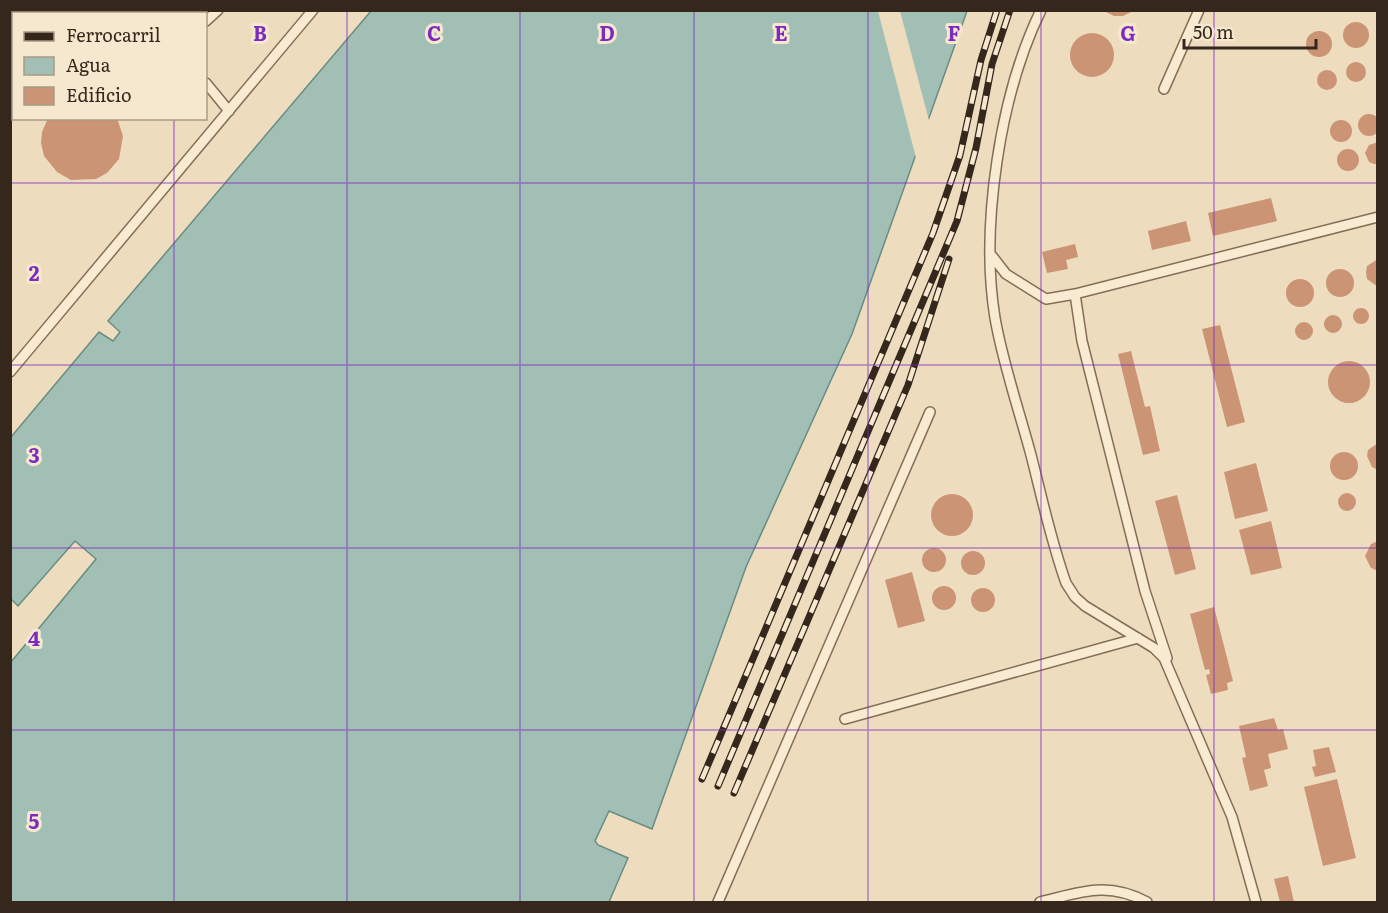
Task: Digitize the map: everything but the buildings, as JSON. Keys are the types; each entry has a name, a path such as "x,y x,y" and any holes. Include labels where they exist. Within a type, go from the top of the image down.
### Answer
{"lane":[{"path":"10,372 313,10"},
{"path":"1041,10 1014,86 998,155 992,256 995,320 1066,583 1075,597 1085,606 1154,648 1164,658 1171,671"},
{"path":"1164,89 1199,10"},
{"path":"207,84 229,111"},
{"path":"992,256 1005,274 1046,299 1075,294 1377,217"},
{"path":"1075,294 1082,341 1139,568 1171,671 1232,817 1256,903"},
{"path":"718,903 930,412"},
{"path":"845,719 1138,638"},
{"path":"1040,903 1097,889 1121,891 1147,903"}],"water":[{"path":"371,11 967,11 852,334 746,567 652,829 609,811 595,841 598,845 628,858 609,902 11,902 11,662 96,559 75,541 18,606 11,599 11,437 99,332 113,341 120,332 108,321"}],"pier":[{"path":"878,11 900,11 930,124 917,162"}],"railway":[{"path":"702,779 933,233 960,155 981,60 997,10"},
{"path":"718,786 957,221 976,148 992,64 1010,10"},
{"path":"734,793 908,385 949,259"}]}
